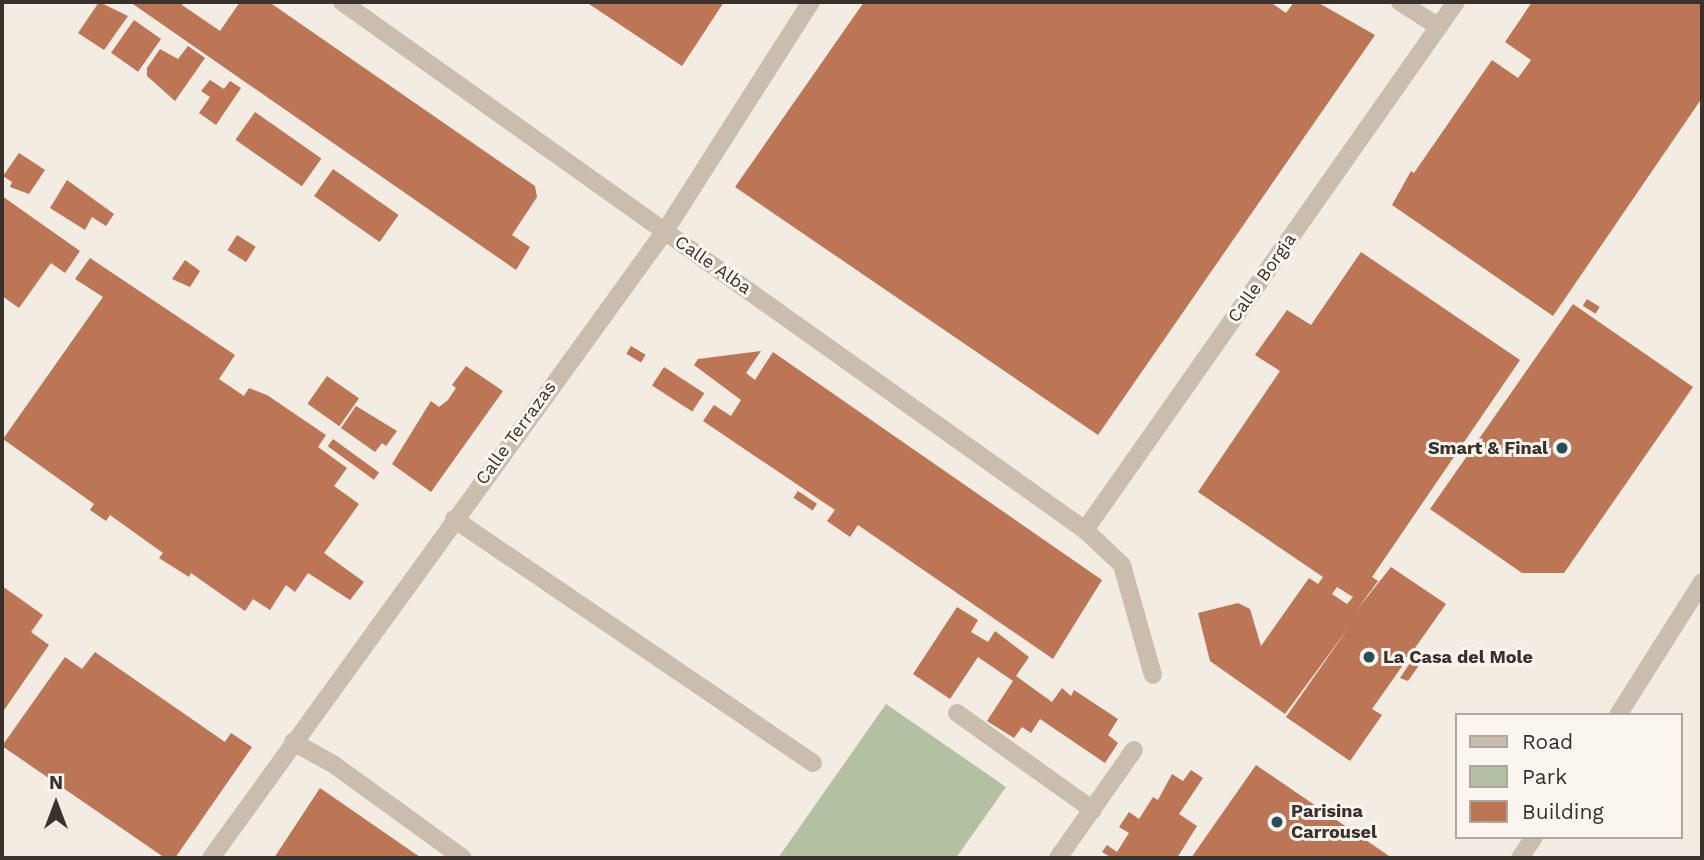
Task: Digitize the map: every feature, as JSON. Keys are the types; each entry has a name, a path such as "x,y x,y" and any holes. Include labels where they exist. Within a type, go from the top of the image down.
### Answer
{"street":[{"name":"Calle Alba","path":"342,2 1085,530 1122,565 1153,676"},
{"name":"Calle Terrazas","path":"211,858 665,231 811,2"},
{"path":"1400,2 1439,27"},
{"name":"Calle Borgia","path":"1085,530 1455,2"},
{"path":"454,519 813,762"},
{"path":"1619,713 1702,582"},
{"path":"957,713 1093,810"},
{"path":"293,742 333,764 463,858"},
{"path":"1058,858 1134,750"},
{"path":"1520,858 1533,839"}],"green space":[{"path":"886,704 1006,787 956,858 778,858"}],"building":[{"path":"99,2 128,16 104,50 78,33"},
{"path":"130,2 184,2 182,5 220,31 240,2 269,2 535,186 537,197 512,235 530,247 516,270"},
{"path":"586,2 724,2 682,66"},
{"path":"864,2 1270,2 1286,13 1294,2 1317,2 1375,35 1098,435 735,187"},
{"path":"1532,2 1702,2 1702,98 1553,316 1392,205 1411,171 1414,173 1492,60 1518,78 1531,60 1505,42"},
{"path":"134,20 161,39 138,72 111,53"},
{"path":"188,46 205,58 175,101 147,76 147,68 160,49 178,59"},
{"path":"210,80 224,89 230,81 241,88 216,125 199,113 210,97 201,91"},
{"path":"255,112 321,158 302,186 235,140"},
{"path":"19,153 45,170 29,194 10,187 12,182 3,176"},
{"path":"333,169 399,215 380,242 314,196"},
{"path":"67,180 114,214 106,226 92,217 85,230 50,208"},
{"path":"2,196 80,251 65,273 51,263 19,308 2,296"},
{"path":"237,235 256,247 246,262 227,250"},
{"path":"1361,252 1520,360 1372,577 1378,581 1356,611 1391,567 1446,604 1372,709 1382,715 1350,761 1286,717 1349,627 1285,714 1210,661 1198,613 1238,603 1250,609 1261,646 1309,578 1318,584 1323,577 1198,492 1280,371 1255,355 1287,310 1311,325","holes":["1337,587 1353,597 1347,604 1332,594"]},
{"path":"90,258 235,355 219,379 244,396 249,388 267,395 326,435 318,447 347,468 334,486 359,504 324,553 364,582 350,600 308,573 295,592 286,585 270,610 253,599 245,611 191,573 189,577 159,558 163,553 110,515 106,521 90,510 94,504 3,439 103,297 75,279"},
{"path":"185,260 200,271 190,287 172,279"},
{"path":"1587,299 1600,307 1595,314 1583,306"},
{"name":"Smart & Final","path":"1573,304 1693,387 1564,573 1522,573 1430,509"},
{"path":"631,346 646,355 641,362 626,354"},
{"path":"761,351 746,373 755,380 773,352 1102,580 1053,659 858,525 850,537 827,521 835,510 703,421 714,405 731,416 741,400 694,365 698,359"},
{"path":"466,366 503,391 431,492 392,464 431,401 439,407 448,400 456,388 452,385"},
{"path":"664,367 704,393 692,412 652,385"},
{"path":"327,376 359,398 339,426 307,404"},
{"path":"356,406 397,431 386,446 382,443 375,452 341,428"},
{"path":"333,439 379,473 374,480 328,446"},
{"path":"798,491 817,504 813,510 794,498"},
{"path":"2,586 43,615 31,632 49,645 2,713"},
{"path":"957,607 978,620 971,632 988,642 995,631 1029,657 1016,676 1052,702 1062,688 1071,696 1074,690 1118,719 1108,735 1118,743 1105,763 1040,719 1031,733 1022,727 1014,738 987,721 1013,681 978,657 950,699 913,674"},
{"path":"95,652 225,742 231,733 252,747 175,858 165,858 2,746 65,657 82,669"},
{"path":"1414,657 1422,661 1408,681 1400,678"},
{"name":"Parisina Carrousel","path":"1256,765 1392,858 1191,858"},
{"path":"1191,770 1203,778 1179,814 1197,826 1177,858 1112,858 1102,852 1107,845 1117,852 1129,833 1119,827 1129,812 1139,819 1153,797 1158,800 1172,774 1183,781"},
{"path":"320,788 414,853 422,858 274,858"}],"place":[{"name":"Smart & Final","path":"1562,448"},
{"name":"La Casa del Mole","path":"1369,657"},
{"name":"Parisina Carrousel","path":"1277,822"}]}
